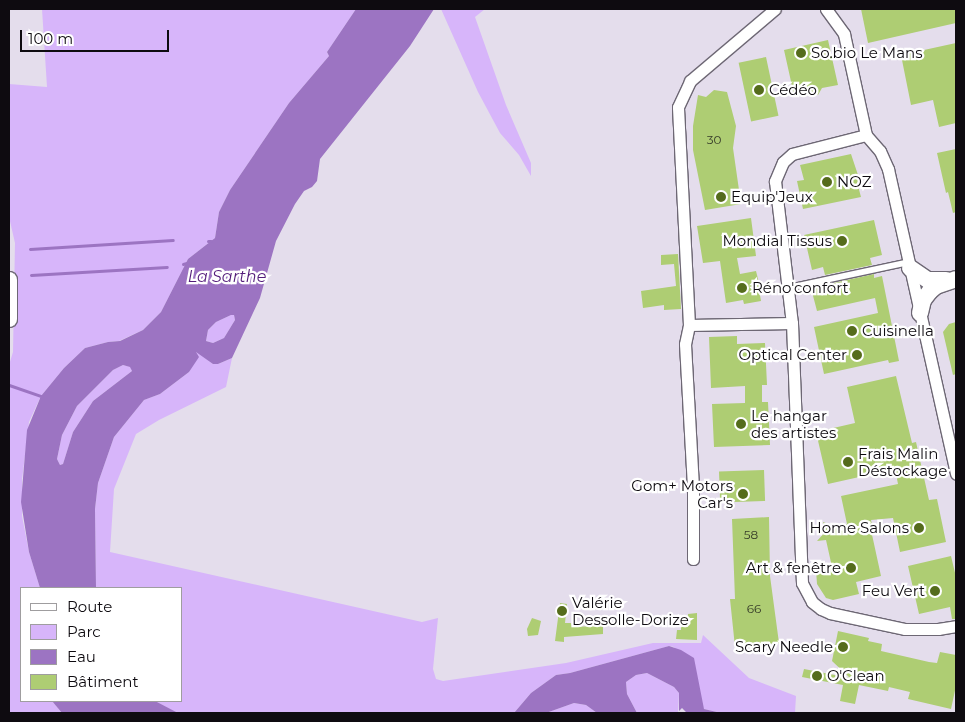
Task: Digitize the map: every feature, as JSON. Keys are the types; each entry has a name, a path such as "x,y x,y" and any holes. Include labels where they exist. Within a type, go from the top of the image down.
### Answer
{"street":[{"path":"693,559 693,486 685,344 689,325 678,107 690,81 775,9"},
{"path":"816,9 835,19"},
{"path":"826,9 844,34 866,135 885,159 956,474"},
{"path":"866,135 792,154 778,170 775,181 792,323 802,582 806,594 821,609 830,612 906,629 938,629 956,626"},
{"path":"910,265 928,280 956,279"},
{"path":"920,313 923,300 930,291 936,286 956,279"},
{"path":"9,280 9,319"},
{"path":"689,325 792,323"}],"lane":[{"path":"788,288 910,265"}],"green space":[{"path":"42,9 356,9 327,52 329,56 289,103 230,190 219,212 215,238 188,259 161,312 143,330 119,341 85,348 64,368 41,396 29,422 22,480 22,516 29,552 40,587 20,587 20,702 53,702 62,713 9,713 9,365 13,352 15,243 9,217 9,84 47,87"},
{"path":"441,9 485,9 475,17 506,105 531,163 531,176 519,155 500,133 478,92"},
{"path":"234,315 235,320 224,338 213,343 206,341 208,330 216,322"},
{"path":"197,351 213,364 218,364 232,358 226,387 159,420 136,434 114,489 110,552 422,622 438,618 433,669 436,679 443,681 566,663 653,643 701,643 703,635 749,678 796,696 795,713 721,713 704,709 674,647 669,646 570,673 556,675 531,693 514,713 178,713 162,706 156,702 182,702 182,587 96,587 95,509 98,483 114,437 144,400 160,394 189,372"},
{"path":"123,365 131,367 132,371 93,401 73,432 63,464 60,465 57,459 62,435 77,406 113,370"},
{"path":"647,673 674,687 679,693 678,713 637,713 627,694 626,682 636,675"},
{"path":"574,703 586,705 597,713 546,713"}],"water":[{"name":"La Sarthe","path":"356,9 434,9 410,46 320,159 317,181 312,187 304,191 295,204 276,241 260,298 232,358 218,364 213,364 196,352 199,357 189,372 160,394 144,400 114,437 98,483 95,509 96,587 40,587 29,552 21,502 27,430 41,396 64,368 85,348 120,341 143,330 161,312 188,259 215,238 219,212 230,190 289,103 329,56 327,52","holes":["234,315 235,320 224,338 213,343 206,341 208,330 216,322","123,365 130,367 132,371 93,401 73,432 63,464 60,465 57,459 62,435 77,406 113,370"]},
{"path":"669,646 681,650 694,658 704,709 721,713 687,713 682,708 679,711 679,693 674,687 647,673 636,675 626,682 627,694 637,713 597,713 586,705 574,703 546,713 514,713 531,693 556,675 570,673"},
{"path":"53,702 157,702 178,713 62,713"}],"building":[{"path":"861,9 955,9 956,23 868,43"},
{"path":"828,40 838,85 822,88 818,95 811,91 794,95 784,50"},
{"path":"956,43 956,123 939,127 933,100 911,105 901,55"},
{"name":"Cédéo","path":"766,57 778,116 751,122 739,63"},
{"path":"714,90 727,92 736,126 733,148 741,204 705,210 693,150 693,126 698,95 706,97"},
{"path":"956,149 956,212 953,213 948,192 946,193 937,153"},
{"name":"NOZ","path":"851,154 860,181 857,182 861,197 803,209 797,181 804,180 800,165"},
{"path":"751,218 756,256 737,258 740,274 756,271 762,295 760,295 761,301 744,304 743,300 726,303 720,261 703,263 697,226"},
{"name":"Mondial Tissus","path":"874,220 882,255 870,258 872,265 825,275 823,267 812,270 804,235"},
{"path":"678,254 681,309 664,310 664,305 643,308 641,291 676,286 674,264 661,265 661,255"},
{"path":"874,274 874,278 882,276 899,361 889,363 888,360 824,374 814,327 878,313 875,298 817,311 811,288"},
{"path":"956,322 956,374 953,375 943,332 949,324"},
{"path":"737,336 737,344 765,343 767,385 762,385 762,402 768,402 770,445 714,447 712,404 745,403 745,386 711,388 709,337"},
{"path":"896,376 912,443 916,442 929,500 937,499 946,542 900,552 893,518 871,520 873,530 871,530 881,576 856,582 859,594 833,600 826,598 817,584 816,570 832,567 826,540 817,541 825,532 823,522 833,526 847,524 841,496 898,484 895,469 828,484 816,432 855,423 847,387"},
{"name":"Gom+ Motors Car's","path":"764,470 765,501 720,503 719,472"},
{"path":"769,517 770,576 779,643 735,647 730,599 735,599 732,519"},
{"name":"Feu Vert","path":"951,556 956,577 956,619 952,619 950,607 919,614 908,566"},
{"path":"560,603 567,604 565,623 571,623 572,627 595,626 594,622 603,623 603,634 564,637 564,642 555,641"},
{"path":"697,613 697,640 676,639 677,630 681,630 681,627 688,627 688,614"},
{"path":"532,618 541,621 538,635 528,636 527,629"},
{"path":"838,631 869,638 868,641 882,644 881,651 929,662 937,663 940,652 956,655 956,686 951,709 908,699 910,692 889,687 888,691 859,685 855,704 840,701 843,685 802,677 804,669 850,678 832,661"}],"waterway":[{"path":"30,249 173,240"},
{"path":"31,275 167,267"},
{"path":"9,385 41,396"}],"place":[{"name":"So.bio Le Mans","path":"801,53"},
{"name":"Cédéo","path":"759,90"},
{"name":"NOZ","path":"827,182"},
{"name":"Equip'Jeux","path":"721,197"},
{"name":"Mondial Tissus","path":"842,241"},
{"name":"Réno'confort","path":"742,288"},
{"name":"Cuisinella","path":"852,331"},
{"name":"Optical Center","path":"857,355"},
{"name":"Le hangar des artistes","path":"741,424"},
{"name":"Frais Malin Déstockage","path":"848,462"},
{"name":"Gom+ Motors Car's","path":"743,494"},
{"name":"Home Salons","path":"919,528"},
{"name":"Art & fenêtre","path":"851,568"},
{"name":"Feu Vert","path":"935,591"},
{"name":"Valérie Dessolle-Dorize","path":"562,611"},
{"name":"Scary Needle","path":"843,647"},
{"name":"O'Clean","path":"817,676"}]}
